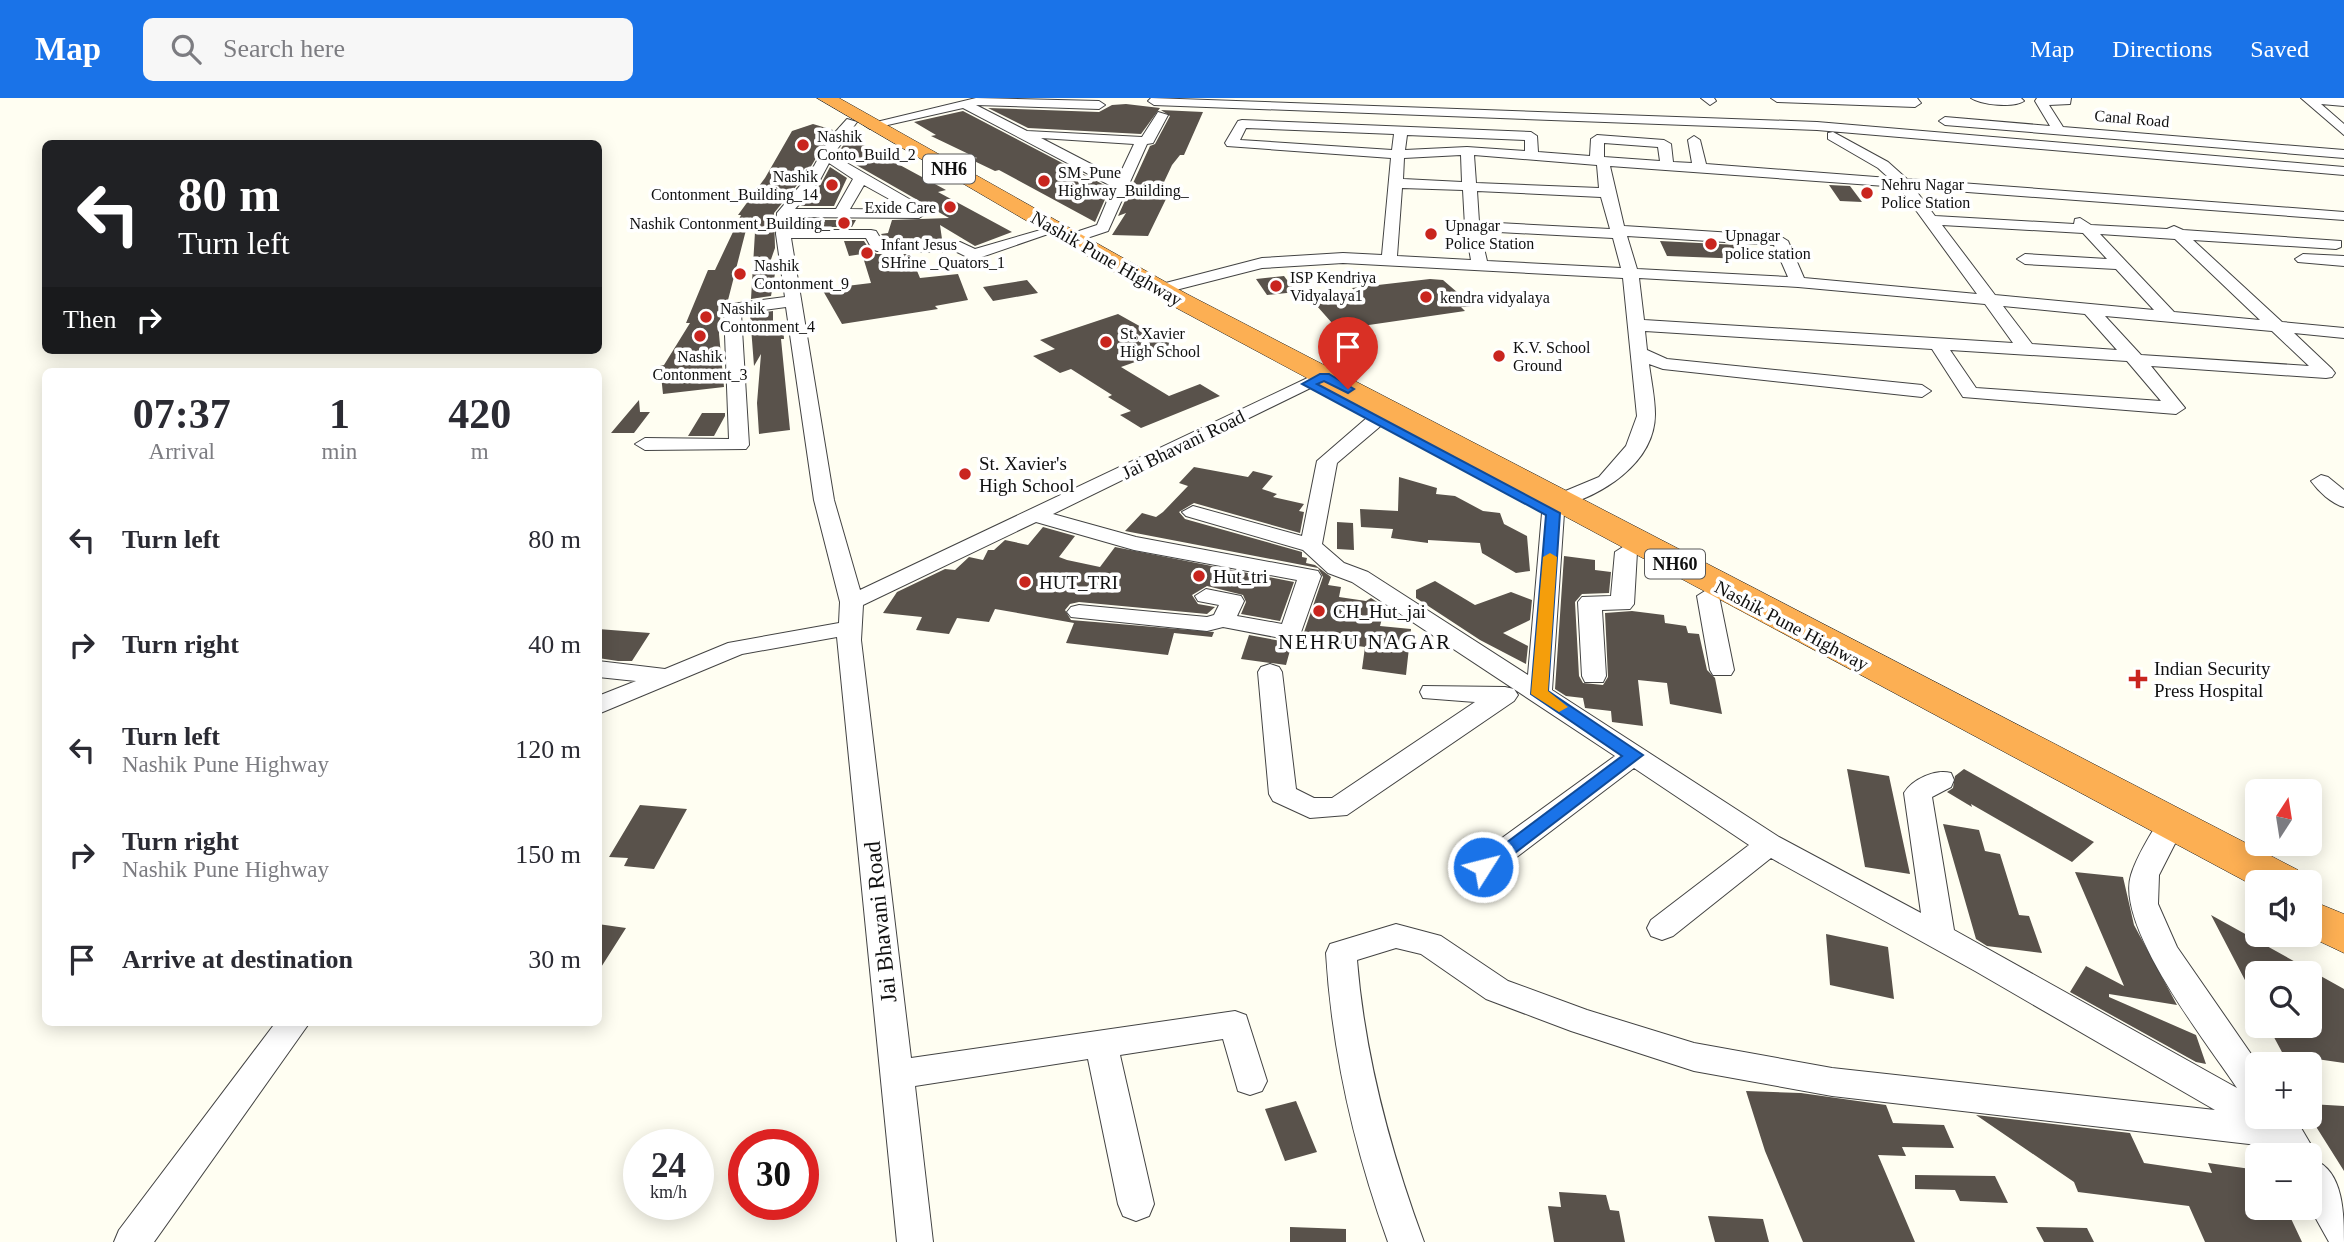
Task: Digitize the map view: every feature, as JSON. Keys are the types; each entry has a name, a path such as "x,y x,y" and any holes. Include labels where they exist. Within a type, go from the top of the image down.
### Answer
{"highway":[{"name":"Nashik Pune Highway","path":"840,108 1058,236 1316,381 2168,832"},
{"name":"Nashik Pune Highway","path":"1058,236 1160,289 1316,381 1376,420 1555,508 1626,552 1993,751 2168,832 2209,844 2260,870"},
{"name":"Nashik Pune Highway","path":"2209,844 2245,878"},
{"path":"2322,902 2344,914"},
{"path":"2322,923 2344,935"}],"street":[{"path":"1328,98 1646,106 1906,119"},
{"path":"1777,98 1915,103 1910,98"},
{"path":"1777,98 1794,114 1883,165 1903,183 2026,349"},
{"path":"1977,98 2018,101"},
{"path":"2058,129 2041,101 2066,101 2065,98"},
{"path":"2308,99 2344,102"},
{"path":"2308,99 2341,126"},
{"path":"783,213 815,177 828,156 835,139 840,108 964,104 983,100 1099,105"},
{"path":"1154,101 1825,131 2344,172"},
{"path":"964,104 1121,185"},
{"path":"1021,134 1142,141 1148,140 1162,115"},
{"name":"Canal Road","path":"1933,120 2344,154"},
{"path":"1532,156 1531,136 1242,124 1232,143 1398,154 1467,151 1532,156 1700,167 2344,216"},
{"path":"1389,260 1401,131"},
{"path":"1542,695 1555,508 1606,481 1635,448 1646,416 1630,272 1607,193 1597,139 1664,144 1667,165"},
{"path":"1694,140 1700,167"},
{"path":"783,234 871,234 877,246 960,247 973,255 1103,228 1142,141"},
{"path":"1467,151 1472,226 1480,264"},
{"path":"783,213 922,213 828,156"},
{"path":"841,213 861,178"},
{"path":"1395,183 1470,186 1518,209 1620,232 1780,241 1798,282"},
{"path":"1472,226 1518,209 1607,193"},
{"path":"2052,195 2168,315"},
{"path":"1636,325 2026,349 2326,373 2143,201"},
{"name":"Jai Bhavani Road","path":"783,213 783,234 792,301 824,500 852,602 850,628 915,1242"},
{"path":"2300,213 2340,247"},
{"path":"1932,220 2178,234 2340,247"},
{"path":"2197,251 2344,261"},
{"path":"1160,289 1262,263 1308,259 1389,260 1798,282 2344,333"},
{"path":"2025,259 2120,265"},
{"path":"645,443 739,445 732,309 792,301"},
{"path":"1639,352 1663,364 1936,384 1970,393 2176,408 2088,307"},
{"path":"1936,384 1937,343"},
{"name":"Jai Bhavani Road","path":"852,602 1316,381"},
{"path":"1311,545 1327,461 1376,420"},
{"path":"2344,483 2321,481 2344,501"},
{"path":"1193,512 1311,545 1336,568 1360,577 1769,844 1940,937 2287,1135"},
{"path":"1033,515 1134,543 1310,576 1342,580 1360,577"},
{"path":"1594,676 1590,602 1622,604 1626,552"},
{"path":"1079,612 1207,624 1223,620 1290,633 1310,576"},
{"path":"1206,596 1233,601 1223,620"},
{"path":"1708,596 1722,670"},
{"path":"602,704 736,648 850,628"},
{"path":"602,669 666,676"},
{"path":"1270,672 1283,794 1310,808 1337,808 1503,695"},
{"path":"1432,692 1542,695"},
{"path":"1483,867 1634,755"},
{"path":"1940,937 1918,793 1941,780"},
{"path":"2168,832 2145,875 2143,904 2164,953 2245,1072"},
{"path":"1662,928 1769,844"},
{"path":"1406,1242 1365,1104 1343,996 1341,953 1396,936 1430,944 1497,990 1582,1022 1694,1057 1832,1082 2287,1135"},
{"path":"897,1074 1235,1024 1250,1081"},
{"path":"132,1242 291,1026"},
{"path":"1101,1044 1136,1204"},
{"path":"2322,1195 2344,1233"}],"building":[{"path":"1112,105 1160,108 1141,134 1028,128 988,108 1099,112"},
{"path":"1161,110 1203,112 1184,155 1180,155 1172,165 1156,199 1166,199 1148,236 1112,235 1126,213 1118,216 1150,146 1155,144 1170,116"},
{"path":"963,111 1110,188 1095,222 999,170 995,171 972,160 977,158 931,136 936,135 914,122"},
{"path":"813,124 833,130 807,173 774,213 775,248 768,268 776,268 771,296 751,299 755,232 746,230 727,304 721,309 719,334 724,387 663,394 660,366 664,365 690,323 686,323 708,270 715,270 741,215 738,215 765,178 792,131"},
{"path":"847,140 854,145 861,144 946,190 938,192 1012,232 975,246 940,225 942,239 884,238 881,234 888,233 892,220 949,218 837,154"},
{"path":"830,167 847,178 834,206 801,206 822,182"},
{"path":"1829,185 1850,186 1862,202 1840,201"},
{"path":"794,220 856,220 852,227 794,227"},
{"path":"844,241 864,241 870,250 877,254 910,254 920,278 958,274 968,300 935,306 938,309 842,324 822,289 871,283 862,254 849,256"},
{"path":"1660,241 1738,245 1745,259 1667,256"},
{"name":"ISP Kendriya Vidyalaya1","path":"1284,276 1296,292 1267,295 1256,279"},
{"path":"1430,279 1443,280 1473,306 1461,307 1465,311 1355,327 1332,323 1309,297 1355,291 1352,288"},
{"path":"1027,280 1038,293 993,301 983,287"},
{"path":"773,311 773,326 783,325 784,339 781,339 790,430 759,434 757,403 761,354 754,366 750,314"},
{"path":"1118,314 1177,347 1121,367 1169,396 1200,384 1220,396 1141,428 1120,415 1131,411 1108,397 1112,395 1071,369 1060,373 1033,356 1055,349 1040,340"},
{"path":"639,400 640,412 650,412 634,433 611,433"},
{"path":"702,413 725,413 725,416 714,436 688,436"},
{"path":"1194,467 1248,477 1253,471 1273,476 1262,489 1277,494 1273,497 1304,504 1299,511 1304,512 1300,533 1194,503 1179,512 1185,519 1302,552 1302,557 1307,558 1306,563 1315,565 1331,577 1328,585 1341,587 1339,597 1366,601 1371,598 1385,607 1380,626 1411,629 1406,675 1362,669 1365,647 1302,638 1323,577 1318,568 1125,531 1142,513 1156,517 1163,512 1188,486 1179,483"},
{"path":"1399,477 1437,488 1436,494 1455,496 1483,511 1500,513 1504,524 1527,536 1530,571 1516,573 1482,553 1480,543 1428,540 1428,543 1391,538 1393,529 1361,527 1360,509 1398,511"},
{"path":"1337,522 1353,523 1354,550 1337,549"},
{"path":"1043,527 1075,536 1059,557 1067,560 1100,567 1115,547 1294,582 1280,621 1241,614 1246,602 1243,595 1207,586 1192,595 1198,604 1215,607 1207,614 1079,602 1070,604 1065,610 1071,620 1214,632 1212,637 1174,633 1168,655 1066,643 1074,623 995,609 989,622 957,618 949,634 916,630 922,617 883,613 897,592 945,569 955,570 969,557 983,560 988,550 994,550 1005,540 1028,545"},
{"path":"1564,556 1595,560 1595,570 1611,572 1609,593 1582,594 1575,602 1579,676 1583,683 1603,685 1608,677 1605,613 1632,611 1664,615 1665,623 1686,626 1688,633 1699,634 1707,670 1715,678 1722,714 1670,704 1667,683 1638,680 1643,726 1612,722 1611,711 1585,708 1583,698 1566,696 1555,689"},
{"path":"1435,581 1475,605 1511,592 1532,600 1530,620 1503,633 1528,646 1526,664 1480,640 1416,598 1416,590"},
{"path":"602,629 650,633 632,661 602,659"},
{"path":"1249,635 1292,643 1286,665 1241,659"},
{"path":"1847,769 1889,776 1910,874 1865,867"},
{"path":"1964,769 2094,842 2072,862 1971,804 1972,807 1947,792 1953,788 1955,776"},
{"path":"640,805 687,809 654,869 624,866 628,858 609,857"},
{"path":"1943,824 1979,830 1985,851 2000,854 2019,915 2029,916 2042,953 1987,946 1976,939"},
{"path":"2075,872 2123,877 2134,925 2177,1005 2109,994 2109,997 2196,1035 2206,1064 2196,1062 2070,992 2086,966 2124,986"},
{"path":"2211,915 2245,934 2245,947 2269,947 2294,961 2245,961 2245,980"},
{"path":"602,925 626,928 602,966"},
{"path":"1826,934 1888,947 1894,999 1830,985"},
{"path":"2322,977 2344,989 2344,1063 2322,1060 2322,1052 2282,1052 2274,1038 2322,1038"},
{"path":"1746,1091 1801,1093 1886,1105 1893,1123 1944,1125 1954,1148 1902,1147 1906,1156 1878,1155 1915,1242 1803,1242 1765,1151"},
{"path":"1296,1101 1317,1152 1285,1161 1265,1109"},
{"path":"2322,1105 2344,1106 2344,1171 2318,1129 2322,1129"},
{"path":"1976,1115 2130,1133 2144,1163 2212,1173 2208,1163 2245,1168 2245,1220 2292,1220 2302,1242 2205,1242 2189,1206 2078,1192 2074,1182"},
{"path":"1915,1175 1995,1176 2008,1203 1960,1201 1955,1190 1915,1189"},
{"path":"1559,1192 1606,1195 1610,1210 1619,1211 1625,1242 1554,1242 1548,1206 1561,1207"},
{"path":"1708,1216 1763,1219 1769,1242 1715,1242"},
{"path":"1290,1227 1346,1229 1346,1242 1290,1242"},
{"path":"2036,1227 2087,1228 2094,1242 2044,1242"}],"slow traffic":[{"path":"1550,557 1539,694 1559,707"}],"place":[{"name":"Nashik Conto_Build_2","path":"803,145"},
{"name":"SM_Pune Highway_Building_","path":"1044,181"},
{"name":"Nashik Contonment_Building_14","path":"832,185"},
{"name":"Nehru Nagar Police Station","path":"1867,193"},
{"name":"Exide Care","path":"950,207"},
{"name":"Nashik Contonment_Building_","path":"844,223"},
{"name":"Upnagar Police Station","path":"1431,234"},
{"name":"Upnagar police station","path":"1711,244"},
{"name":"Infant Jesus SHrine _Quators_1","path":"867,253"},
{"name":"Nashik Contonment_9","path":"740,274"},
{"name":"ISP Kendriya Vidyalaya1","path":"1276,286"},
{"name":"kendra vidyalaya","path":"1426,297"},
{"name":"Nashik Contonment_4","path":"706,317"},
{"name":"Nashik Contonment_3","path":"700,336"},
{"name":"St. Xavier High School","path":"1106,342"},
{"name":"K.V. School Ground","path":"1499,356"},
{"name":"St. Xavier's High School","path":"965,474"},
{"name":"Hut_tri","path":"1199,576"},
{"name":"HUT_TRI","path":"1025,582"},
{"name":"CH_Hut_jai","path":"1319,611"},
{"name":"Indian Security Press Hospital","path":"2138,679"}],"district":[{"name":"NEHRU NAGAR","path":"1365,642"}],"route":[{"path":"1348,389 1324,377 1308,384 1553,513 1539,694 1634,755 1483,867"}]}
